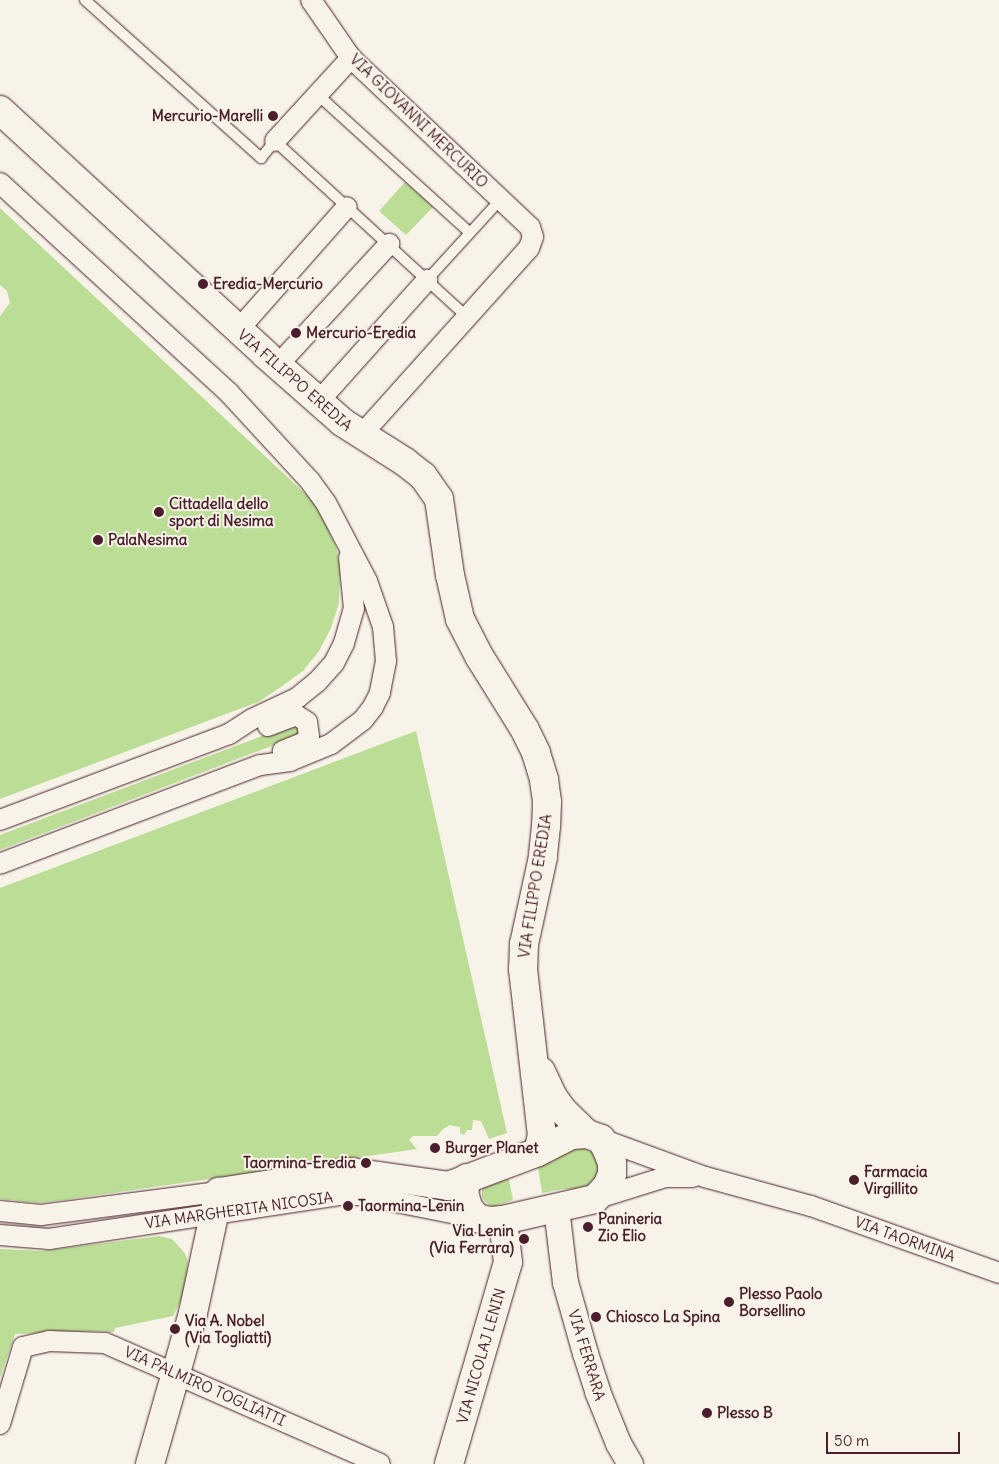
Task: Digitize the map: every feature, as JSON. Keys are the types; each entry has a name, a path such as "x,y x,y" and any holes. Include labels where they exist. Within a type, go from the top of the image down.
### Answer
{"main road":[{"name":"VIA FILIPPO EREDIA","path":"0,110 318,402 361,435 423,476 439,499 450,575 460,618 479,656 525,730 536,753 544,780 547,802 546,834 524,944 522,968 532,1044"},
{"path":"468,1178 464,1192 468,1207 490,1219 556,1208 595,1199 607,1186 612,1174 612,1163 594,1137 563,1111 552,1095 532,1044"},
{"path":"532,1044 542,1134 538,1152"},
{"name":"VIA MARGHERITA NICOSIA","path":"216,1203 335,1173 370,1173 448,1186 538,1152 572,1135 594,1137"},
{"path":"150,1464 193,1313 216,1203"},
{"name":"VIA NICOLAJ LENIN","path":"449,1464 508,1262 506,1248 490,1219"}],"street":[{"name":"VIA GIOVANNI MERCURIO","path":"311,0 351,58 530,227 533,236 529,248 467,317"},
{"path":"275,141 351,58"},
{"path":"0,183 229,394 265,431 326,503 366,581 383,627 386,662 380,693 363,720 331,744 290,761 260,765"},
{"path":"238,330 347,207"},
{"path":"278,366 389,244"},
{"path":"318,402 427,280"},
{"path":"361,435 467,317"},
{"path":"0,820 229,734 252,719 297,698 317,682 334,664 344,643 354,609 347,545"},
{"path":"0,864 260,765 285,750 305,742 309,737 310,730 303,718 296,715 256,731 229,734"},
{"path":"594,1137 706,1177"},
{"path":"595,1199 665,1177 706,1177"},
{"name":"VIA TAORMINA","path":"706,1177 811,1206 999,1273"},
{"name":"VIA MARGHERITA NICOSIA","path":"0,1211 40,1215 361,1195 490,1219"},
{"name":"VIA MARGHERITA NICOSIA","path":"0,1235 49,1239 216,1203"},
{"name":"VIA FERRARA","path":"556,1208 565,1282 591,1372 618,1443 630,1464"},
{"name":"VIA PALMIRO TOGLIATTI","path":"0,1424 23,1348 49,1342 105,1342 380,1464"}],"lane":[{"path":"85,0 261,158 275,141 467,317"},
{"path":"318,95 470,232"},
{"path":"427,280 500,200"}],"green space":[{"path":"405,182 433,207 406,235 379,211"},
{"name":"Cittadella dello sport di Nesima","path":"0,208 312,500 326,523 337,550 340,570 339,603 331,628 319,651 303,671 278,689 258,702 0,799 0,316 10,303 7,291 0,285"},
{"path":"296,723 301,725 300,735 0,850 0,835"},
{"path":"416,731 507,1133 489,1139 481,1121 473,1120 472,1130 467,1130 464,1135 460,1133 460,1127 450,1125 437,1136 413,1136 409,1140 417,1149 57,1201 38,1203 0,1199 0,888"},
{"path":"582,1147 593,1153 599,1162 600,1172 591,1186 584,1189 564,1189 542,1193 538,1167 572,1148"},
{"path":"505,1178 509,1180 513,1200 493,1207 489,1205 482,1198 482,1187"},
{"path":"159,1236 172,1239 184,1252 188,1261 184,1295 173,1316 115,1328 114,1332 15,1334 0,1378 0,1249 42,1251"}],"place":[{"name":"Mercurio-Marelli","path":"273,116"},
{"name":"Eredia-Mercurio","path":"203,284"},
{"name":"Mercurio-Eredia","path":"296,333"},
{"name":"Cittadella dello sport di Nesima","path":"159,512"},
{"name":"PalaNesima","path":"98,540"},
{"name":"Burger Planet","path":"435,1148"},
{"name":"Taormina-Eredia","path":"366,1163"},
{"name":"Farmacia Virgillito","path":"854,1180"},
{"name":"Taormina-Lenin","path":"348,1206"},
{"name":"Panineria Zio Elio","path":"588,1227"},
{"name":"Via Lenin (Via Ferrara)","path":"524,1239"},
{"name":"Plesso Paolo Borsellino","path":"729,1302"},
{"name":"Chiosco La Spina","path":"596,1317"},
{"name":"Via A. Nobel (Via Togliatti)","path":"175,1329"},
{"name":"Plesso B","path":"707,1413"}]}
